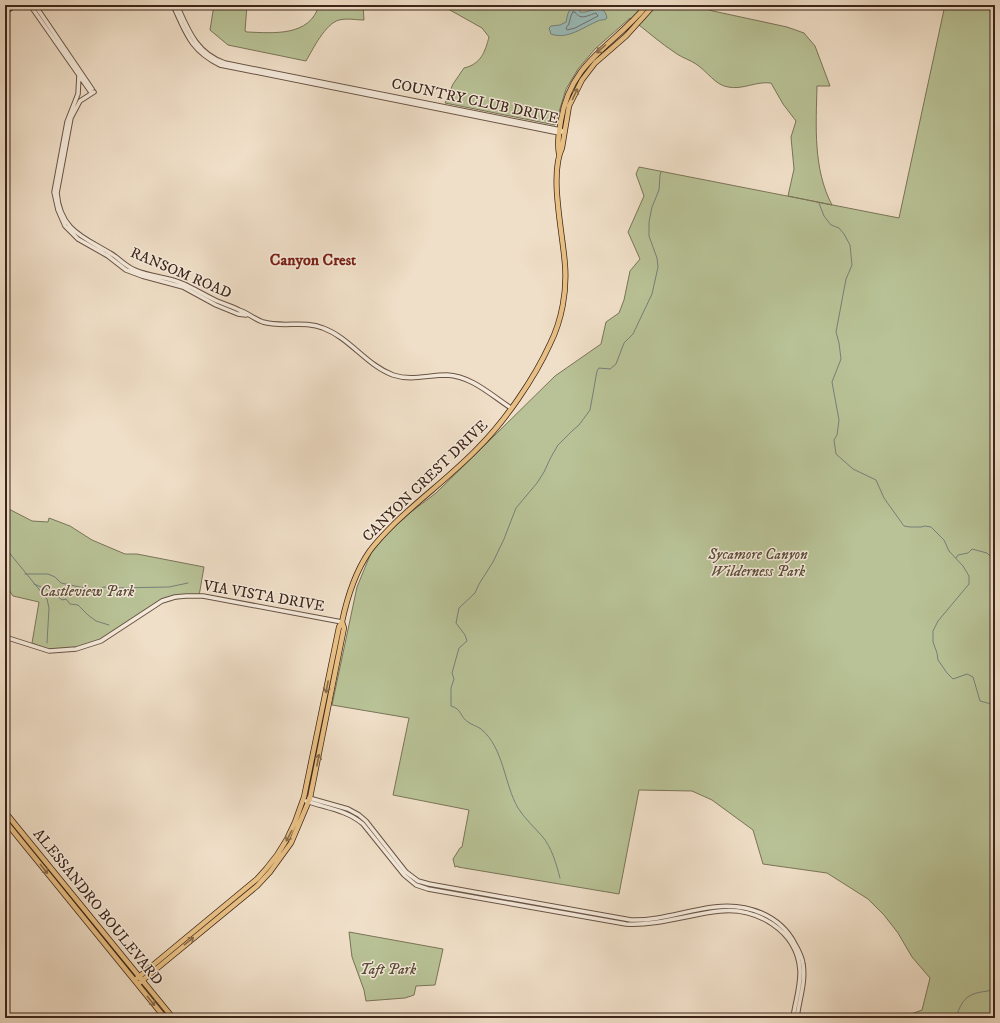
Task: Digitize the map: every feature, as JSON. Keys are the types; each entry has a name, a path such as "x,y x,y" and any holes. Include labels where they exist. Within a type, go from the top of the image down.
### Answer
{"main road":[{"path":"5,12 15,5"},
{"name":"CANYON CREST DRIVE","path":"138,980 262,874 287,840 304,798 339,627 342,622 352,583 369,551 404,514 477,449 498,427 542,361 561,314 565,273 556,168 562,148 561,131 565,103 578,75 592,57 623,30 646,5"},
{"name":"CANYON CREST DRIVE","path":"561,131 582,80 595,63 626,36 654,5"},
{"name":"CANYON CREST DRIVE","path":"138,980 257,886 270,872 291,843 309,800 344,628 342,622"},
{"name":"ALESSANDRO BOULEVARD","path":"5,812 138,980 165,1018"},
{"name":"ALESSANDRO BOULEVARD","path":"5,822 138,980 173,1018"}],"street":[{"path":"30,5 79,75 91,89"},
{"path":"35,5 91,89"},
{"name":"COUNTRY CLUB DRIVE","path":"173,5 189,40 205,57 220,65 561,131"},
{"name":"COUNTRY CLUB DRIVE","path":"177,5 191,36 199,46 211,56 225,63 561,131"},
{"name":"RANSOM ROAD","path":"79,75 77,99 67,122 54,192 58,210 67,229 78,239 108,256 134,274 183,287 216,305 238,314 249,316"},
{"path":"79,89 91,89"},
{"name":"RANSOM ROAD","path":"91,89 80,101 72,118 57,193 59,203 70,227 80,236 109,252 128,267 185,284 262,322 275,325 306,324 318,326 334,332 378,367 388,373 411,378 443,375 462,378 511,408"},
{"name":"VIA VISTA DRIVE","path":"5,637 49,651 76,649 101,640 162,601 175,597 186,596 203,596 342,622"},
{"path":"304,798 346,813 357,819 363,824 404,875 416,885 428,889 626,924 649,924 722,911 746,912 762,918 774,925 784,934 792,945 798,958 799,980 793,1018"},
{"path":"309,800 348,809 359,815 366,821 406,872 418,881 429,884 631,920 651,919 714,907 728,906 747,908 764,914 776,921 788,931 802,957 804,976 797,1018"}],"green space":[{"path":"214,5 247,5 245,31 247,32 268,33 289,31 299,28 308,23 319,5 363,5 364,20 345,19 334,22 324,32 306,61 228,45 210,30"},
{"path":"441,5 694,5 713,11 787,27 804,33 815,46 830,86 817,86 816,132 822,177 832,205 788,196 794,169 791,137 796,121 783,104 771,83 760,83 734,88 723,86 696,64 679,55 630,18 595,49 578,69 566,89 555,125 445,103 453,84 464,68 475,64 481,57 486,48 489,37 482,28"},
{"name":"Sycamore Canyon Wilderness Park","path":"945,5 995,5 995,1018 900,1018 922,1010 930,978 912,957 898,933 884,915 868,899 827,873 763,864 753,830 712,800 692,791 639,790 619,894 458,866 455,867 453,859 462,847 469,810 393,795 409,718 332,705 357,587 371,553 389,532 411,512 436,493 555,376 601,344 606,322 619,313 624,300 630,271 640,259 628,232 644,196 636,174 639,167 899,218"},
{"name":"Castleview Park","path":"5,507 32,521 48,522 49,518 70,526 92,540 125,554 137,554 204,567 199,596 167,600 106,638 84,647 50,650 32,643 39,602 13,596 5,584"},
{"name":"Taft Park","path":"349,932 443,949 435,985 416,986 414,995 405,998 366,1001 364,990 352,957"}],"water":[{"path":"578,5 580,12 596,9 603,10 607,18 569,34 551,34 549,28 551,26 560,25 566,22 570,9"}],"waterway":[{"path":"560,878 551,851 542,836 518,808 513,798 495,746 481,729 468,722 455,707 451,706 451,688 454,679 452,673 459,648 467,641 465,635 456,623 459,608 475,593 493,562 516,508 537,483 558,445 579,425 590,410 597,371 599,368 610,369 616,364 624,343 633,334 652,294 658,267 657,258 649,236 649,222 652,207 659,190 661,172"},
{"path":"819,203 824,216 831,225 839,228 850,245 852,265 846,279 836,332 841,359 832,382 839,420 837,435 834,440 836,454 853,469 876,480 884,498 904,526 931,527 944,540 949,551 963,566 969,576 969,584 938,621 933,631 933,642 938,660 947,673 953,679 967,674 973,677 980,701 995,705"},
{"path":"5,542 7,550 47,599 49,608 47,643"},
{"path":"956,558 958,555 968,553 972,549 987,553 995,561"},
{"path":"25,574 48,574 55,577 61,583 89,589 104,587 169,587 188,583"},
{"path":"34,584 51,591 62,600 66,599 70,604 78,605 96,621 109,625"},
{"path":"956,1018 962,1004 969,996 980,992 995,990"}],"district":[{"name":"Canyon Crest","path":"313,260"}]}
